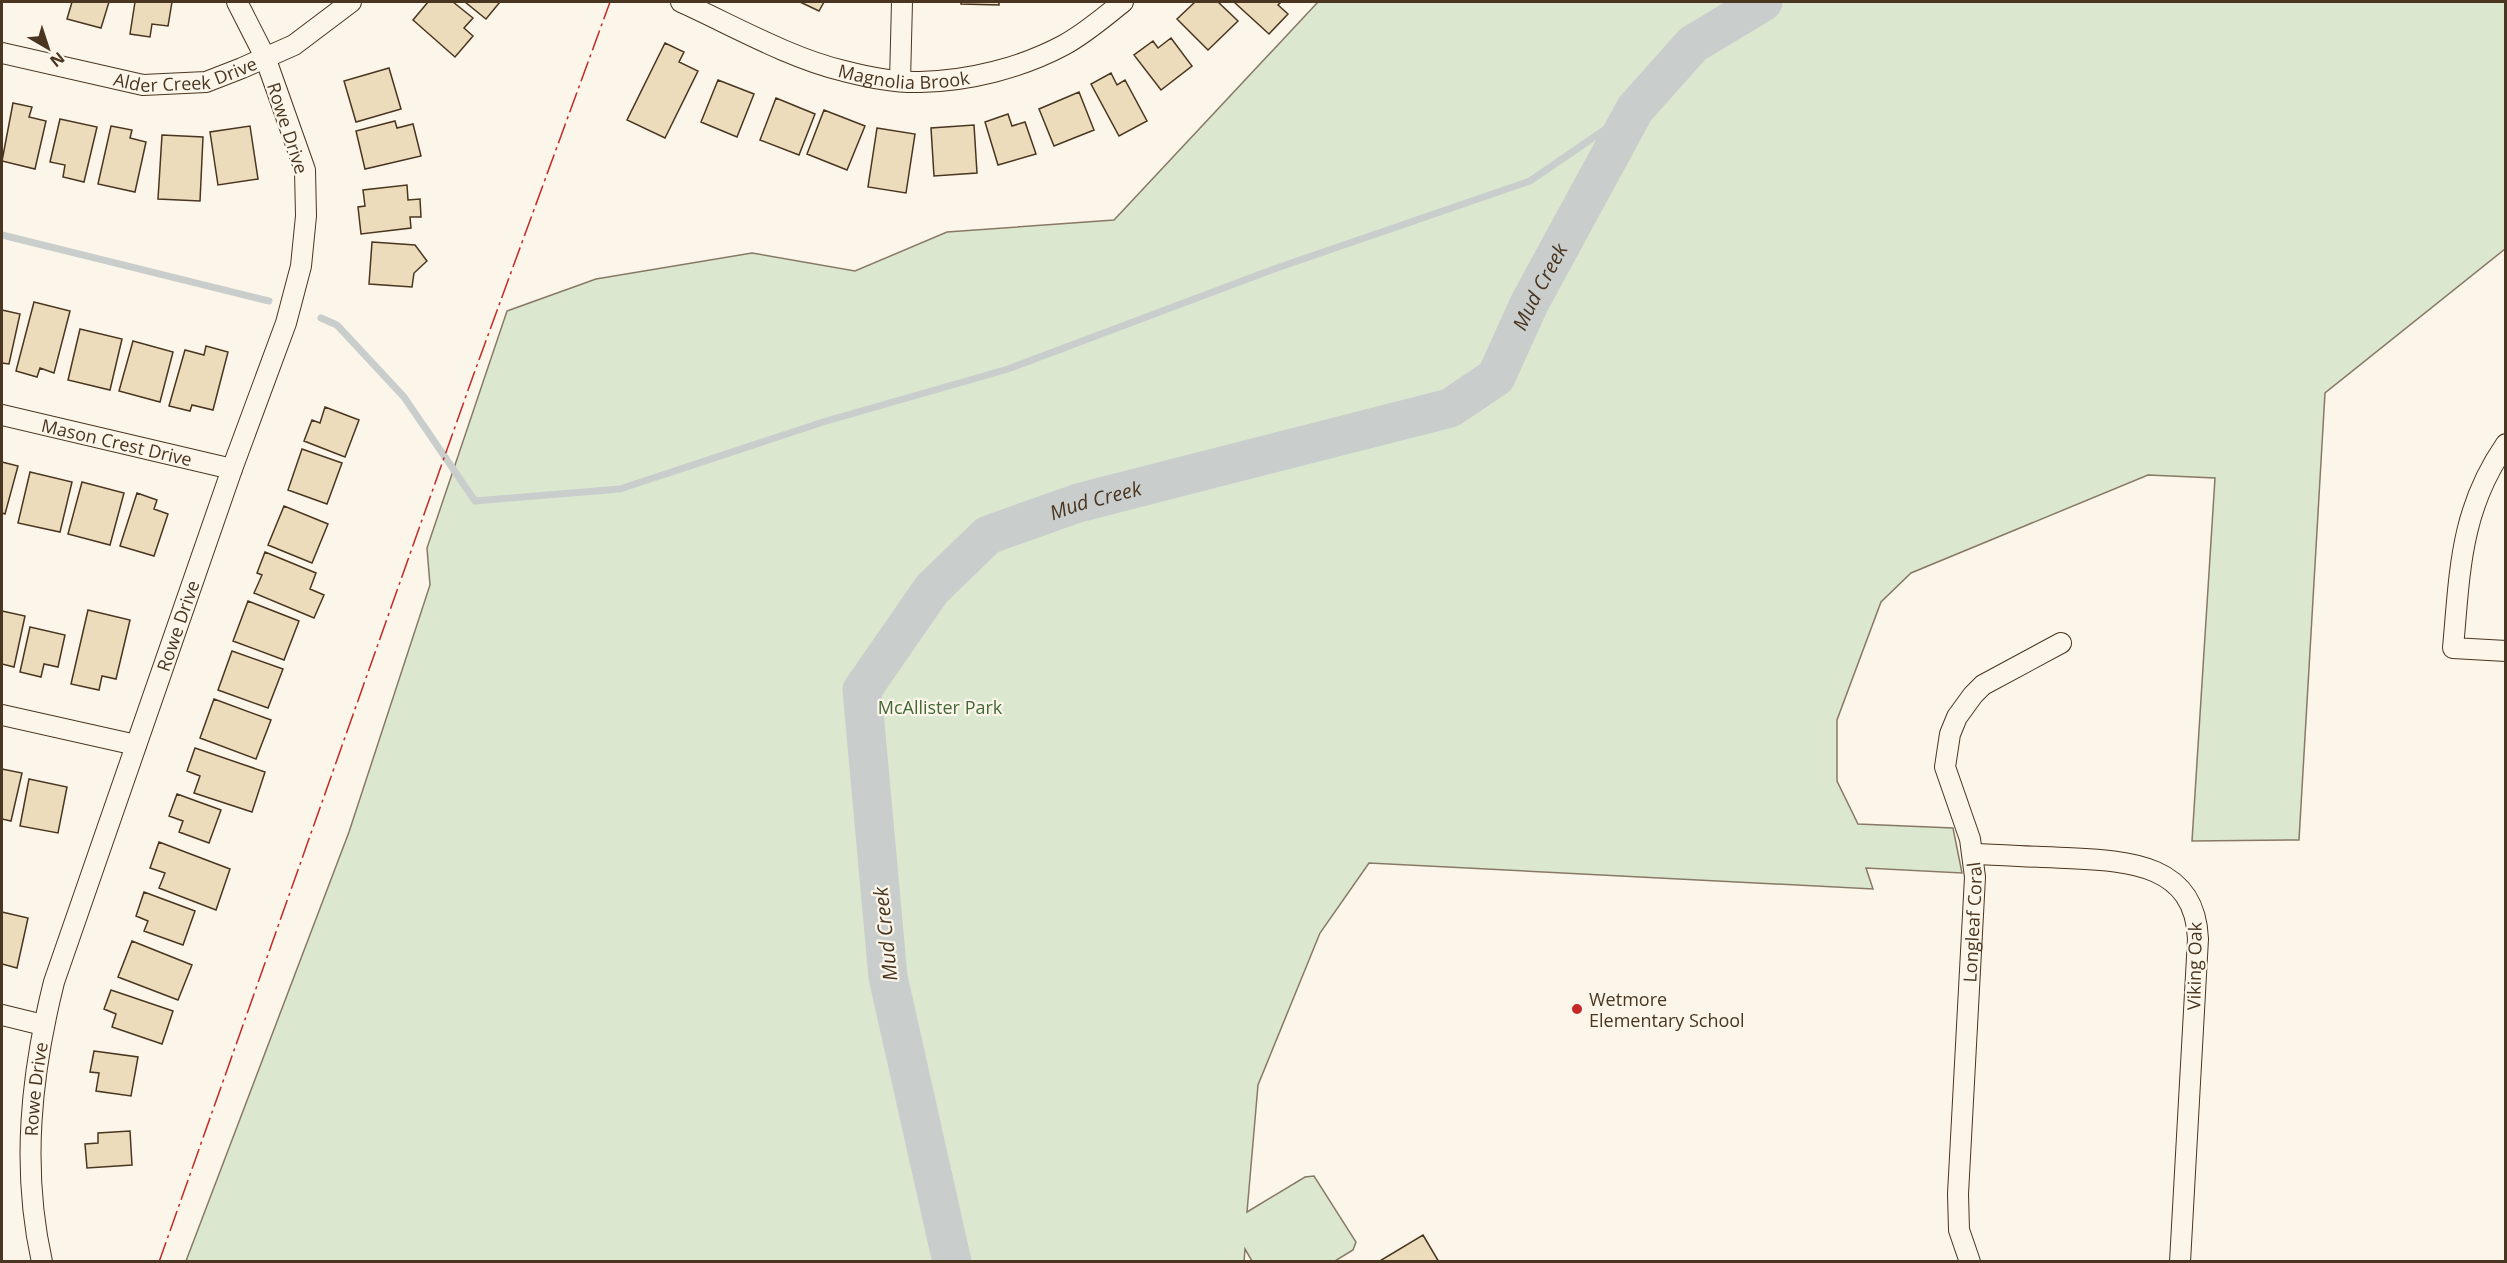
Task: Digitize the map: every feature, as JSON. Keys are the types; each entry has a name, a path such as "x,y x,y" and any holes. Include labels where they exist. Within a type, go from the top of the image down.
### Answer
{"street":[{"name":"Rowe Drive","path":"42,1262 37,1240 30,1177 31,1105 43,1025 54,982 232,469 286,323 301,266 306,216 305,170 265,57 237,2"},
{"name":"Alder Creek Drive","path":"2,53 142,85 206,82 294,45 351,2"},
{"name":"Magnolia Brook","path":"681,2 812,61 843,71 900,81 920,82 976,76 1011,68 1064,45 1091,28 1123,2"},
{"path":"900,81 902,2"},
{"name":"Mason Crest Drive","path":"2,415 232,469"},
{"path":"2505,444 2483,480 2467,527 2462,551 2453,648 2505,651"},
{"name":"Longleaf Coral","path":"1970,1262 1959,1230 1958,1194 1975,877 1974,854 1946,767 1950,734 1972,695 1983,685 2061,643"},
{"path":"2,715 136,745"},
{"name":"Viking Oak","path":"1974,854 2114,861 2150,868 2170,879 2184,893 2193,911 2198,939 2180,1262"},
{"path":"2,1015 43,1025"}],"green space":[{"name":"McAllister Park","path":"1318,2 2505,2 2505,249 2325,393 2299,840 2192,841 2215,478 2148,475 1911,573 1881,602 1837,720 1837,781 1858,824 1953,828 1962,873 1866,868 1873,889 1369,863 1320,933 1258,1085 1247,1212 1305,1177 1314,1176 1356,1242 1353,1250 1335,1261 1252,1261 1245,1249 1244,1262 186,1261 349,832 430,585 427,548 507,311 596,279 752,253 855,271 947,232 1114,220"}],"building":[{"path":"72,2 109,2 101,28 67,19"},
{"path":"135,2 172,2 168,26 152,24 150,37 130,34"},
{"path":"428,2 453,2 473,18 464,28 473,36 455,57 413,20"},
{"path":"465,2 500,2 486,19"},
{"path":"800,2 824,2 819,11"},
{"path":"961,2 999,2 999,5 961,4"},
{"path":"1195,2 1218,2 1238,21 1208,50 1177,19"},
{"path":"1234,2 1281,2 1278,5 1288,14 1269,34"},
{"path":"1171,38 1192,66 1161,90 1134,55 1153,41 1158,48"},
{"path":"665,43 684,52 679,62 698,71 665,138 627,120"},
{"path":"389,68 401,109 356,122 344,81"},
{"path":"1111,73 1117,85 1125,80 1147,121 1119,136 1091,84"},
{"path":"718,80 754,94 737,137 701,122"},
{"path":"1079,92 1094,130 1054,146 1039,109"},
{"path":"776,98 815,114 799,155 760,140"},
{"path":"13,103 32,107 29,117 46,121 35,169 2,161"},
{"path":"824,110 865,126 847,170 807,154"},
{"path":"1008,114 1012,126 1025,122 1036,154 998,165 985,122"},
{"path":"60,119 97,127 84,182 63,177 65,165 50,162"},
{"path":"395,121 397,128 413,124 421,156 365,169 356,131"},
{"path":"974,125 977,173 934,176 931,128"},
{"path":"111,126 132,130 130,138 146,142 135,192 98,184"},
{"path":"250,126 258,179 218,185 210,132"},
{"path":"877,128 915,134 906,193 868,187"},
{"path":"162,135 203,137 200,201 158,199"},
{"path":"407,185 408,200 420,199 421,217 410,217 411,228 361,234 358,207 365,206 363,190"},
{"path":"372,242 415,245 427,261 414,273 412,287 369,284"},
{"path":"34,302 70,311 54,373 40,368 37,377 16,371"},
{"path":"2,310 20,314 9,364 2,363"},
{"path":"80,329 122,339 110,390 68,380"},
{"path":"133,341 173,352 160,402 119,391"},
{"path":"206,346 228,352 213,410 192,405 190,411 169,406 185,350 204,355"},
{"path":"325,407 359,420 345,457 304,441 312,420 320,423"},
{"path":"302,449 342,463 327,504 288,490"},
{"path":"2,462 18,466 5,514 2,513"},
{"path":"30,472 72,482 60,532 18,523"},
{"path":"82,482 124,493 110,545 68,534"},
{"path":"137,493 157,500 154,509 168,514 154,556 120,546"},
{"path":"284,506 328,524 312,563 268,545"},
{"path":"265,552 316,573 310,589 324,595 314,618 254,593 262,575 257,573"},
{"path":"248,601 299,621 284,660 233,641"},
{"path":"88,610 130,620 116,679 102,676 99,690 71,684"},
{"path":"2,611 25,616 14,667 2,664"},
{"path":"30,627 65,635 58,667 44,664 41,677 20,672"},
{"path":"232,651 283,669 268,708 218,690"},
{"path":"214,699 271,720 256,759 200,738"},
{"path":"195,748 265,772 252,812 194,793 200,776 187,771"},
{"path":"2,769 22,773 11,821 2,819"},
{"path":"29,779 67,787 58,833 20,826"},
{"path":"177,794 221,810 209,843 179,832 183,821 169,816"},
{"path":"159,842 230,869 216,910 159,888 165,873 150,868"},
{"path":"144,892 195,911 183,945 144,931 148,921 136,916"},
{"path":"2,912 28,918 17,968 2,964"},
{"path":"132,941 192,965 178,1000 118,977"},
{"path":"111,990 173,1011 162,1044 112,1027 116,1014 104,1009"},
{"path":"94,1051 138,1057 131,1096 96,1091 99,1073 90,1072"},
{"path":"130,1131 132,1165 87,1168 85,1144 98,1143 98,1133"},
{"path":"1423,1235 1439,1262 1378,1262"}],"waterway":[{"name":"Mud Creek","path":"952,1262 888,977 862,690 932,589 988,535 1078,503 1450,408 1496,377 1529,304 1635,109 1693,44 1763,2"},
{"path":"321,318 337,325 404,397 475,501 620,489 823,422 1008,369 1274,269 1530,181 1635,109"},
{"path":"2,235 269,301"}],"power":[{"path":"159,1262 472,379 610,2"}],"place":[{"name":"Wetmore Elementary School","path":"1577,1009"}]}
